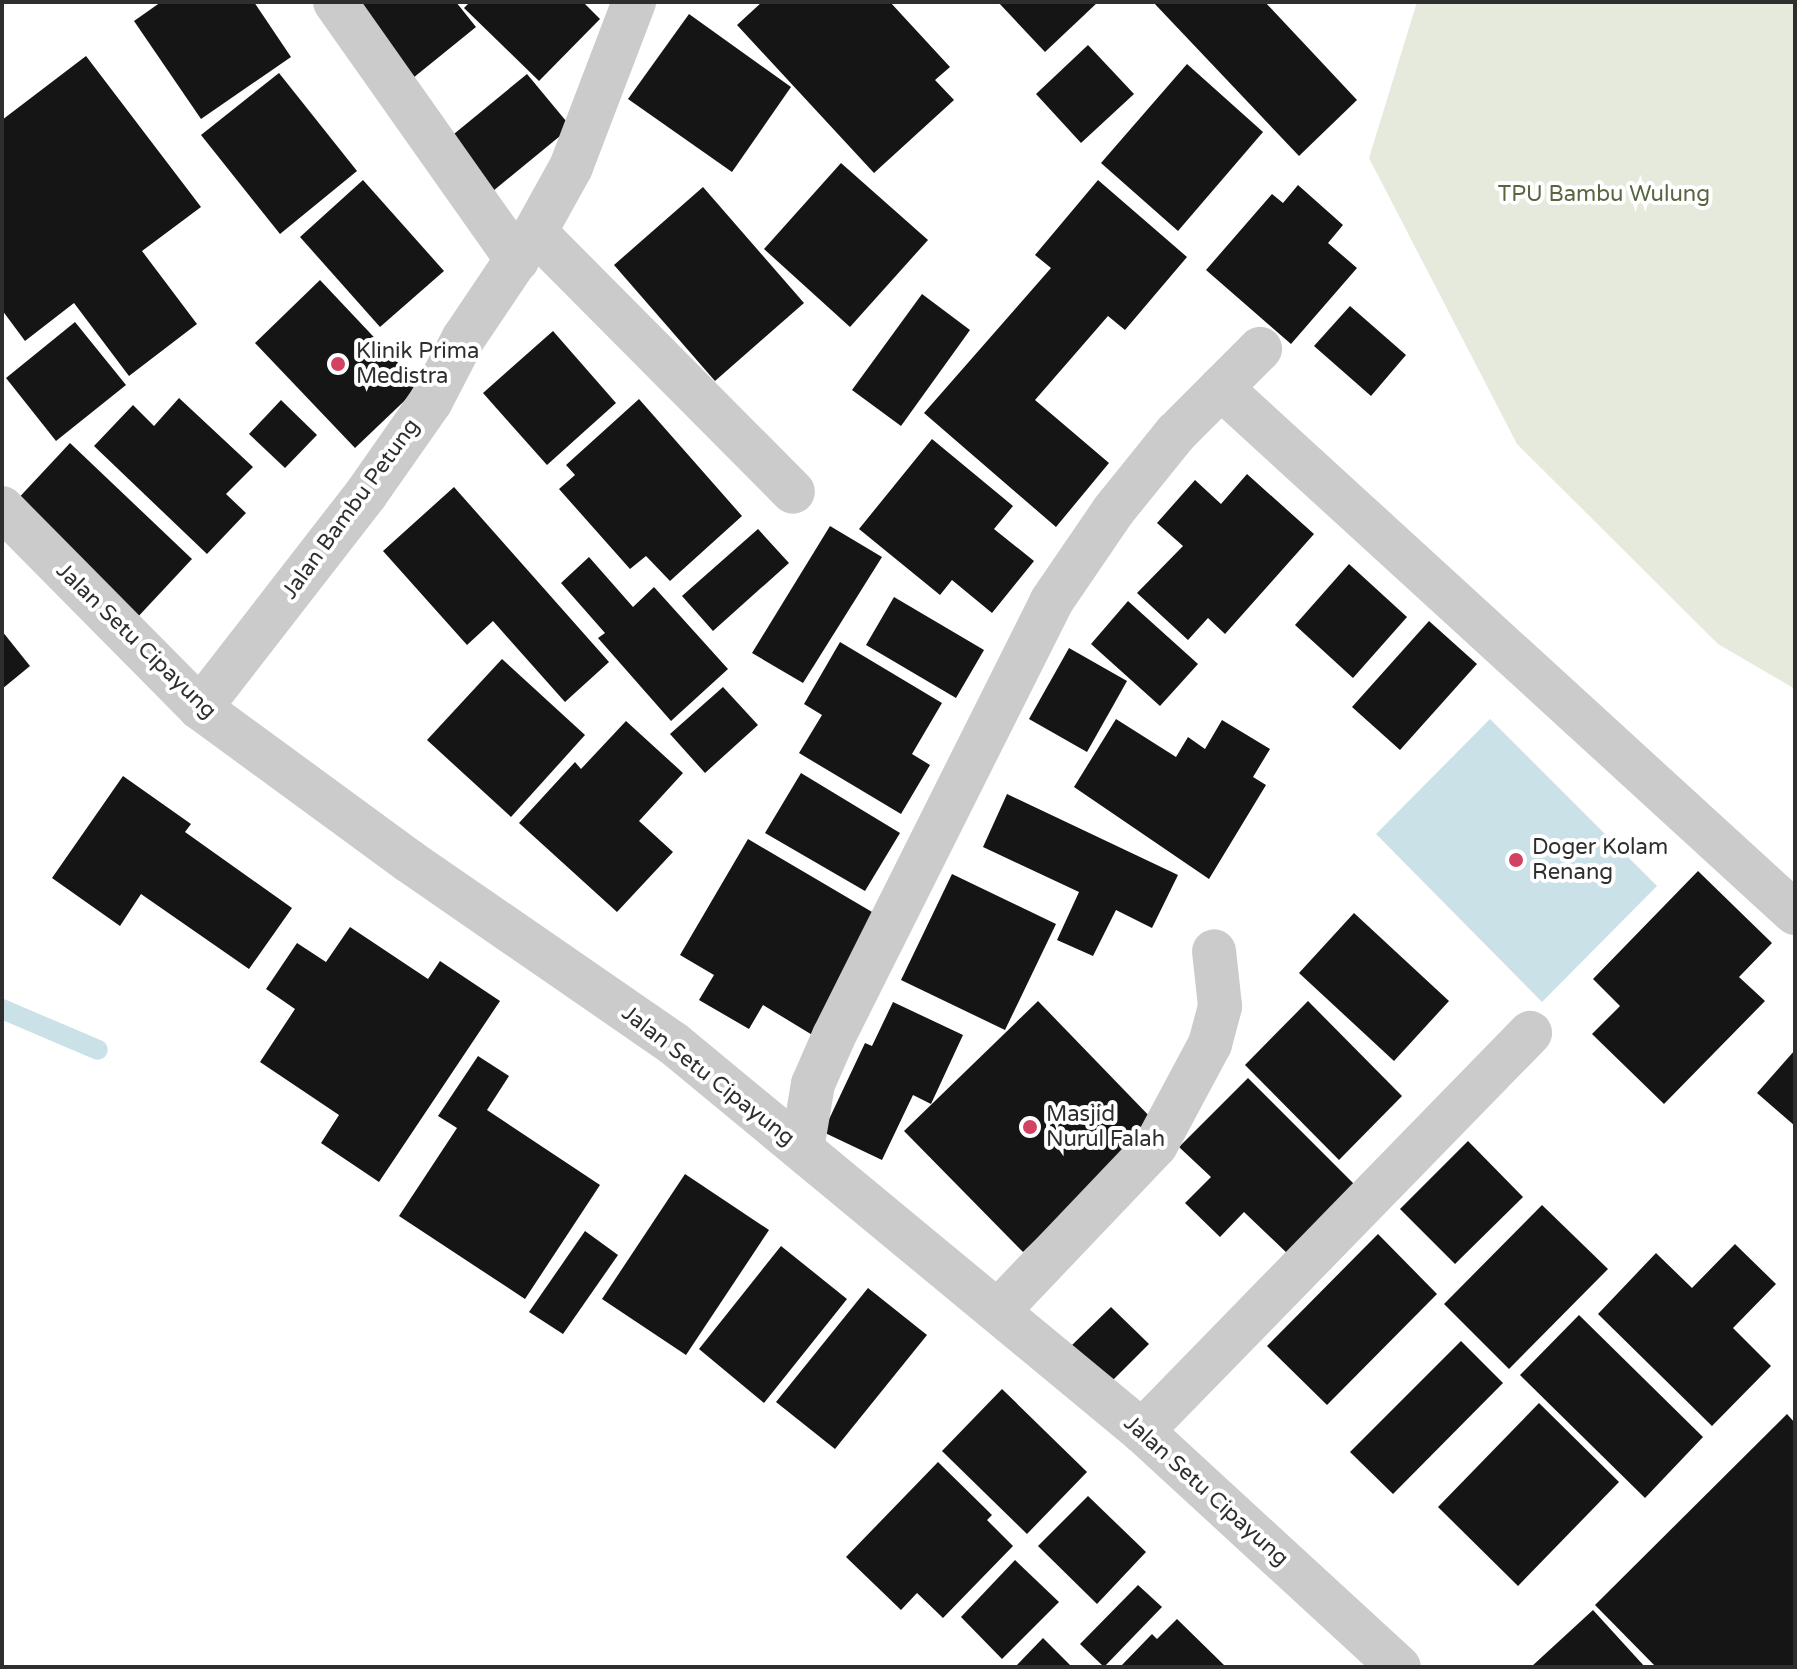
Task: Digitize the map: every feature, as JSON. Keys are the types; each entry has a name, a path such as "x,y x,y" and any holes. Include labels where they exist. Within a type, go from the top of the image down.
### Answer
{"street":[{"path":"335,2 526,246 793,492"},
{"name":"Jalan Bambu Petung","path":"200,708 366,494 431,401 463,339 526,246 571,167 634,2"},
{"path":"802,1149 813,1084 834,1036 1021,656 1113,511 1221,388 1260,349"},
{"path":"1221,388 1795,913"},
{"name":"Jalan Setu Cipayung","path":"2,508 200,708 409,861 673,1043 1142,1431 1399,1667"},
{"path":"998,1311 1156,1145 1210,1044 1220,1006 1214,951"},
{"path":"1142,1431 1530,1033"}],"green space":[{"name":"TPU Bambu Wulung","path":"1417,2 1795,2 1795,689 1718,644 1517,444 1369,158"}],"water":[{"name":"Doger Kolam Renang","path":"1490,719 1657,886 1542,1002 1376,834"}],"building":[{"path":"161,2 254,2 291,57 201,119 134,21"},
{"path":"355,2 456,2 476,27 413,78"},
{"path":"470,2 583,2 600,19 539,81 464,8"},
{"path":"762,2 890,2 950,67 935,80 954,100 874,173 737,25"},
{"path":"998,2 1098,2 1045,52"},
{"path":"1153,2 1265,2 1357,100 1299,156"},
{"path":"689,14 791,87 732,172 628,99"},
{"path":"1088,45 1134,94 1081,143 1036,94"},
{"path":"86,56 201,207 142,251 197,324 129,376 74,303 25,341 2,310 2,120"},
{"path":"1187,64 1263,132 1178,231 1101,163"},
{"path":"279,73 357,171 280,234 201,135"},
{"path":"527,74 571,127 487,196 443,143"},
{"path":"841,163 928,240 850,327 764,249"},
{"path":"363,180 444,271 380,327 300,237"},
{"path":"1098,180 1187,257 1125,330 1108,316 1035,400 1109,463 1056,527 924,413 1051,268 1035,255"},
{"path":"1298,185 1343,225 1328,243 1357,268 1291,344 1206,270 1272,194 1283,203"},
{"path":"703,187 804,303 715,381 614,265"},
{"name":"Klinik Prima Medistra","path":"320,280 420,386 355,448 255,343"},
{"path":"922,294 970,330 901,426 852,390"},
{"path":"1350,306 1406,355 1371,396 1314,346"},
{"path":"75,322 126,385 56,441 6,378"},
{"path":"553,331 616,403 547,465 483,393"},
{"path":"179,398 253,467 226,494 246,513 207,554 94,446 133,405 154,426"},
{"path":"639,399 742,516 670,581 646,556 630,569 559,489 575,475 566,465"},
{"path":"281,400 317,435 285,468 249,434"},
{"path":"932,439 1013,506 994,529 1034,561 992,613 952,580 940,595 859,529"},
{"path":"70,443 192,559 135,620 13,504"},
{"path":"1247,474 1314,534 1225,634 1208,618 1188,640 1137,593 1183,546 1157,523 1195,480 1221,504"},
{"path":"454,487 609,662 565,702 493,621 467,645 383,551"},
{"path":"830,526 882,557 803,683 752,653"},
{"path":"758,529 789,563 713,631 682,596"},
{"path":"589,557 633,607 654,587 728,669 671,721 598,638 605,633 561,583"},
{"path":"1349,564 1407,617 1353,678 1295,625"},
{"path":"894,597 984,650 956,698 866,645"},
{"path":"1128,601 1198,664 1160,706 1091,644"},
{"path":"1429,621 1477,664 1400,750 1352,707"},
{"path":"2,631 30,666 2,689"},
{"path":"840,642 942,703 912,754 930,765 901,814 799,753 822,715 804,704"},
{"path":"1069,648 1127,681 1087,752 1029,719"},
{"path":"502,659 585,735 511,817 427,740"},
{"path":"723,687 758,725 705,773 670,734"},
{"path":"1116,719 1176,757 1188,737 1205,749 1222,720 1270,749 1253,777 1266,785 1209,879 1074,787"},
{"path":"626,721 683,773 639,821 673,852 617,912 519,823 575,762 581,769"},
{"path":"801,773 900,833 865,891 765,833"},
{"path":"123,776 191,824 185,832 292,908 249,969 141,894 120,926 52,878"},
{"path":"1007,794 1178,875 1152,928 1116,910 1093,956 1057,940 1079,892 983,847"},
{"path":"748,839 884,919 814,1036 763,1005 749,1029 699,1000 714,975 680,955"},
{"path":"1698,871 1772,943 1739,977 1765,1001 1664,1104 1592,1034 1620,1006 1593,979"},
{"path":"952,874 1056,924 1005,1030 901,980"},
{"path":"1354,913 1449,1001 1394,1061 1299,973"},
{"path":"350,927 428,979 440,961 500,1001 379,1182 321,1143 339,1115 260,1062 295,1009 266,989 297,943 326,962"},
{"name":"Masjid Nurul Falah","path":"1038,1001 1156,1123 1023,1252 904,1131"},
{"path":"1308,1001 1402,1096 1339,1160 1245,1065"},
{"path":"893,1002 963,1035 931,1104 913,1095 882,1160 823,1132 865,1043 872,1046"},
{"path":"1795,1050 1795,1126 1757,1093"},
{"path":"478,1056 509,1076 487,1110 600,1185 525,1299 399,1216 457,1128 438,1116"},
{"path":"1248,1078 1357,1187 1289,1255 1244,1212 1220,1237 1185,1203 1211,1177 1179,1147"},
{"path":"1468,1141 1523,1197 1455,1264 1400,1209"},
{"path":"685,1174 769,1230 686,1355 602,1299"},
{"path":"1542,1205 1608,1269 1509,1369 1444,1304"},
{"path":"585,1231 618,1255 563,1334 529,1312"},
{"path":"1378,1234 1437,1294 1327,1405 1267,1346"},
{"path":"1735,1244 1776,1284 1733,1328 1771,1366 1712,1426 1598,1314 1656,1253 1692,1288"},
{"path":"781,1246 847,1299 764,1403 699,1349"},
{"path":"868,1288 927,1335 835,1449 776,1402"},
{"path":"1111,1307 1149,1344 1108,1385 1069,1348"},
{"path":"1579,1315 1703,1437 1645,1498 1520,1375"},
{"path":"1461,1341 1503,1383 1393,1494 1350,1452"},
{"path":"1002,1389 1087,1472 1027,1534 942,1451"},
{"path":"1539,1403 1619,1482 1518,1586 1438,1507"},
{"path":"1787,1414 1795,1423 1795,1667 1656,1667 1595,1605"},
{"path":"938,1462 992,1515 987,1520 1013,1546 943,1618 917,1593 901,1610 846,1557"},
{"path":"1088,1496 1146,1552 1097,1604 1038,1546"},
{"path":"1015,1560 1059,1602 1002,1659 961,1617"},
{"path":"1138,1585 1162,1607 1104,1667 1080,1644"},
{"path":"1593,1610 1645,1667 1531,1667"},
{"path":"1177,1619 1226,1667 1120,1667 1152,1634 1157,1639"},
{"path":"1043,1638 1072,1667 1015,1667"}],"waterway":[{"path":"2,1009 98,1050"}],"place":[{"name":"Klinik Prima Medistra","path":"338,364"},
{"name":"Doger Kolam Renang","path":"1516,860"},
{"name":"Masjid Nurul Falah","path":"1030,1127"}]}
